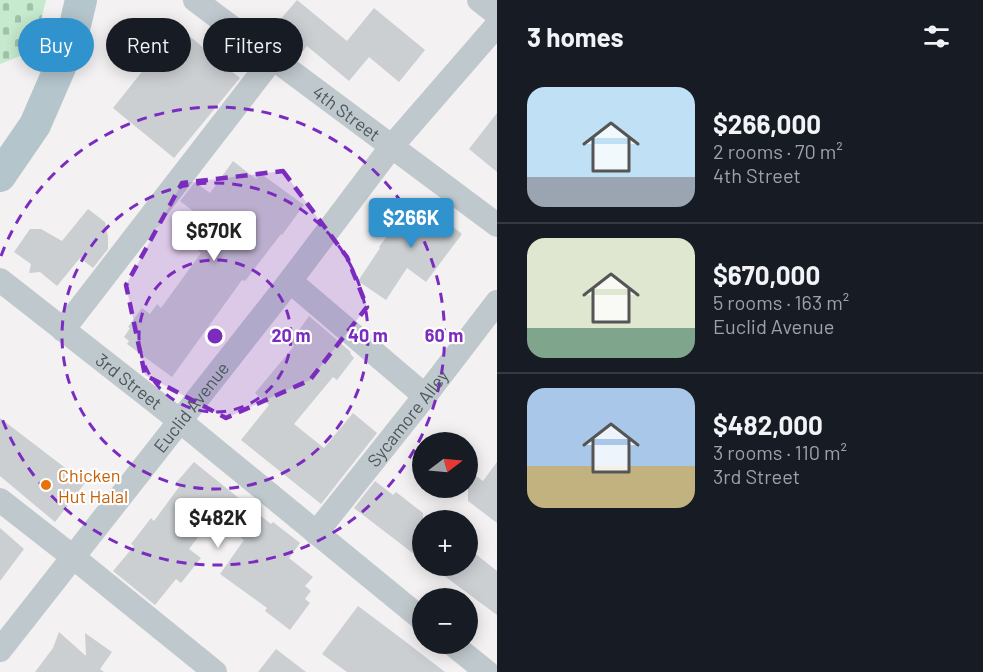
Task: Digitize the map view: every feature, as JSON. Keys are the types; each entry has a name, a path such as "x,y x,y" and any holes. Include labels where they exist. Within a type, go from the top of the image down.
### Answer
{"main road":[{"path":"0,176 35,125 71,42 81,0"}],"street":[{"name":"4th Street","path":"195,0 219,18"},
{"path":"479,0 497,14"},
{"name":"Euclid Avenue","path":"0,650 290,281 392,146 497,25"},
{"path":"63,330 262,72"},
{"name":"4th Street","path":"292,72 497,225"},
{"name":"3rd Street","path":"0,280 180,421 412,611"},
{"path":"290,281 425,396"},
{"name":"Sycamore Alley","path":"316,533 497,302"},
{"path":"0,500 215,672"},
{"path":"464,654 487,672"}],"highlighted area":[{"path":"283,171 347,257 367,307 310,380 226,418 145,375 126,285 182,183"}],"green space":[{"path":"0,0 46,0 42,18 18,18 18,57 0,64"}],"building":[{"path":"297,0 347,41 374,8 425,50 399,82 369,57 349,81 307,46 303,51 303,18 282,18"},
{"path":"191,37 203,47 203,72 232,72 240,78 174,158 113,108 142,72 191,72"},
{"path":"497,113 497,172 469,149"},
{"path":"233,161 256,179 260,173 304,205 245,281 242,280 172,377 127,344 129,341 124,337 130,328 128,327 142,308 150,314 157,304 161,308 201,253 185,241 202,218 180,201 195,182 210,193"},
{"path":"414,200 430,211 433,207 450,220 448,223 462,234 426,282 407,268 386,300 358,281 379,247"},
{"path":"88,209 105,222 108,237 108,249 93,268 80,258 57,286 40,272 29,273 31,264 14,252 30,229 41,229 62,241"},
{"path":"309,316 351,352 354,358 337,380 333,377 294,424 324,448 353,413 377,433 321,504 241,440 269,405 255,393 294,346 290,343"},
{"path":"0,418 85,483 55,522 0,476"},
{"path":"194,462 271,524 273,522 300,543 289,558 313,577 305,586 311,591 305,599 310,603 290,630 265,611 267,608 220,574 244,540 214,516 189,549 201,558 181,583 176,579 155,605 113,571 134,546 131,544 151,518 154,521 179,487 175,484"},
{"path":"497,462 497,523 468,501 468,498 478,498 478,477 483,481"},
{"path":"375,481 393,495 396,492 419,510 412,510 412,553 354,508"},
{"path":"0,528 24,549 0,581"},
{"path":"478,556 497,571 497,615 478,601 478,588 461,588 444,576 478,576"},
{"path":"358,606 412,647 412,654 421,654 445,672 347,672 322,654"},
{"path":"59,632 86,656 85,633 112,652 100,669 104,672 35,672 53,648"},
{"path":"276,649 306,672 258,672"}],"place":[{"name":"Chicken Hut Halal","path":"46,485"}]}
